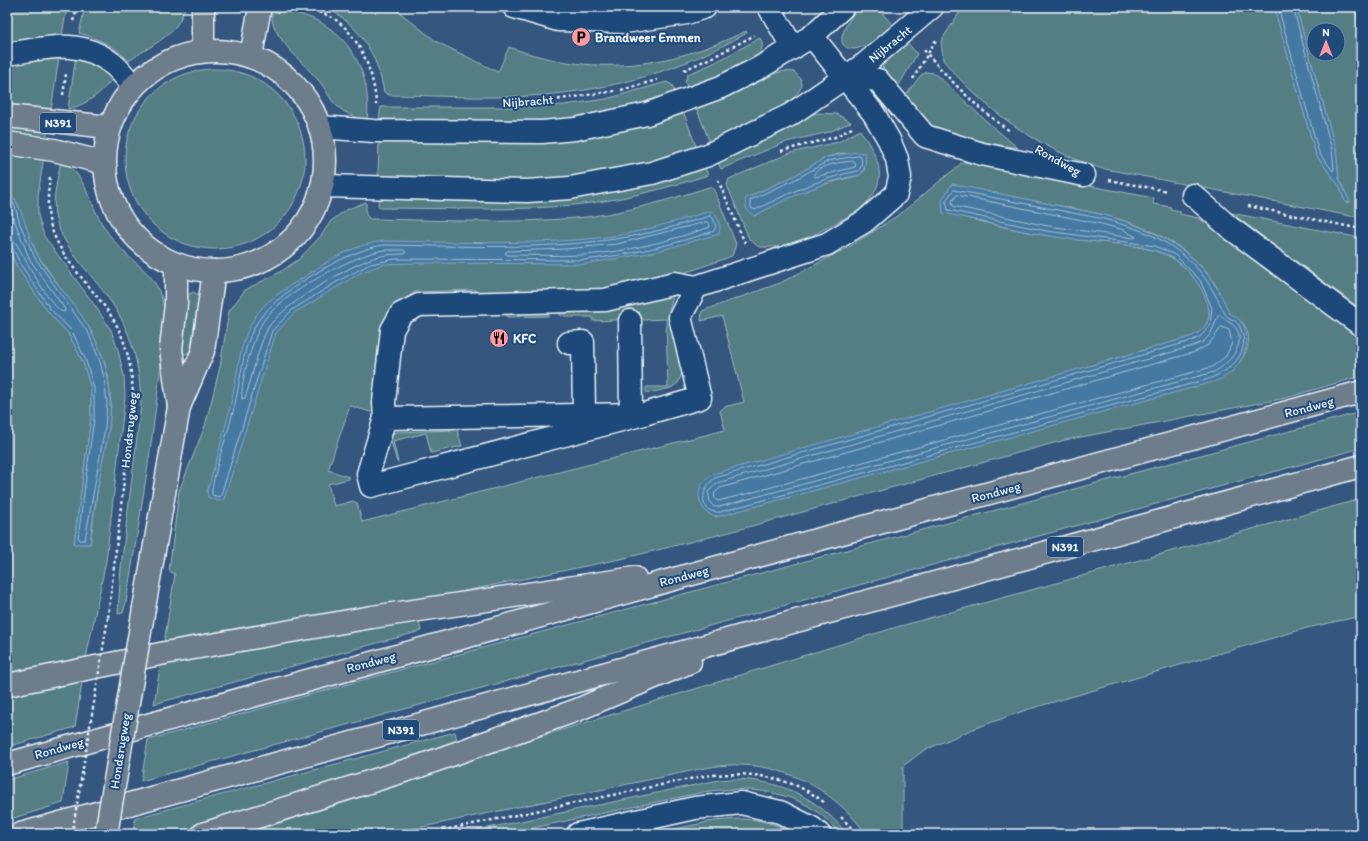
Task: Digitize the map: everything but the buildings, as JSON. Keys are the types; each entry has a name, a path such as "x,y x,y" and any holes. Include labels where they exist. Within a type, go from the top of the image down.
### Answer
{"main road":[{"path":"203,7 203,51"},
{"path":"251,56 260,7"},
{"path":"203,51 227,51 251,56 281,72 305,96 320,127 326,156 323,186 312,214 295,238 271,256 244,268 214,271 195,270 176,265 148,249 124,225 109,196 104,163 105,145 109,127 119,105 133,86 153,69 177,57 203,51"},
{"name":"N391","path":"7,116 59,123 109,127"},
{"name":"N391","path":"7,143 54,150 104,163"},
{"name":"Hondsrugweg","path":"176,265 176,304 171,349 179,407"},
{"name":"Hondsrugweg","path":"106,834 179,407 203,351 214,271"},
{"name":"Rondweg","path":"7,764 732,563 1361,392"},
{"name":"N391","path":"20,834 1361,466"},
{"path":"7,685 165,653 372,617 732,563"},
{"name":"N391","path":"203,834 420,766 577,710 768,628"}],"street":[{"path":"514,7 558,20 624,22 687,13 705,7"},
{"path":"320,127 382,131 542,132 575,129 647,114 721,87 761,67 812,36 843,7"},
{"name":"Nijbracht","path":"323,186 527,191 570,188 652,173 708,155 749,137 790,115 866,63 920,19 932,7"},
{"path":"773,14 793,48"},
{"path":"696,287 680,317 700,398 371,486 368,474 385,418 384,402 392,330 401,314 419,305 605,300 674,283 696,287 828,244 865,221 896,194 900,177 897,159 889,140 874,114 812,36"},
{"path":"7,54 70,46 80,47 96,53 114,66 133,86"},
{"path":"845,77 878,80 925,136 982,154 1084,175"},
{"path":"1193,195 1229,227 1361,325"},
{"path":"630,321 638,414"},
{"path":"569,343 583,342 584,415"},
{"path":"385,418 638,414"},
{"path":"578,834 695,808 741,803 780,812 812,828 819,834"}],"path":[{"path":"295,7 315,11 336,20 354,39 369,69 376,103 383,103"},
{"path":"682,71 746,41 773,14"},
{"path":"59,123 70,46"},
{"path":"928,55 996,122 1016,135"},
{"name":"Nijbracht","path":"497,103 554,100 586,96 620,90 662,78"},
{"name":"Hondsrugweg","path":"54,150 48,200 50,220 61,250 116,324 124,342 133,382 133,403 108,618 72,834"},
{"name":"Rondweg","path":"1084,175 1193,195"},
{"path":"1246,206 1361,229"}],"green space":[{"path":"7,7 67,7 62,35 7,44"},
{"path":"85,7 185,7 181,17 170,33 129,61 118,51 106,44 79,33"},
{"path":"325,7 393,7 437,42 498,72 509,47 540,56 570,62 600,65 629,64 658,61 687,54 717,44 746,31 747,33 689,61 659,72 630,81 599,87 569,92 504,97 389,95 384,92 377,65 365,42 348,23"},
{"path":"859,7 877,7 895,28 863,47 853,49 846,47 842,43 842,37 847,23"},
{"path":"963,7 1274,7 1316,155 1340,187 1345,202 1350,202 1339,179 1336,150 1311,62 1346,62 1346,22 1306,22 1306,43 1296,7 1354,7 1361,30 1361,218 1100,168 1077,160 1034,138 994,111 959,78 943,60 941,41"},
{"path":"273,12 295,13 313,19 328,27 341,39 352,52 360,67 368,101 367,120 355,117 340,109 334,103 324,87 281,39 272,20"},
{"path":"760,38 762,48 757,56 732,70 688,90 685,81 688,74 714,63"},
{"path":"907,42 917,54 898,87 882,67 889,58"},
{"path":"76,56 85,58 114,77 94,97 82,104 68,109"},
{"path":"59,57 51,111 7,104 7,64"},
{"path":"206,69 224,69 249,76 265,84 279,95 290,109 298,125 305,150 305,168 298,193 290,209 279,223 265,234 241,245 224,249 206,249 189,245 165,234 145,216 140,209 129,185 125,168 125,150 129,133 140,109 158,89 165,84 189,73"},
{"path":"786,71 794,72 801,79 802,86 795,96 774,113 748,127 710,143 696,107 766,75"},
{"path":"927,72 933,73 939,77 1018,148 939,134 931,126 929,127 905,96 921,75"},
{"path":"667,82 672,85 676,94 632,107 572,119 534,122 379,119 381,107 527,107 564,105 606,99"},
{"path":"683,111 697,149 659,161 584,176 529,181 378,179 379,139"},
{"path":"817,113 836,114 851,122 829,132 786,142 721,169 717,161 803,118"},
{"path":"7,123 48,130 46,139 7,134"},
{"path":"860,130 873,152 877,162 879,181 875,191 868,201 858,211 791,247 759,247 749,239 727,185 729,179 790,153 838,142","holes":["843,153 865,158 864,171 860,175 821,185 790,197 754,216 746,198 794,176 827,157"]},
{"path":"7,152 44,156 38,195 38,215 44,236 111,330 118,350 124,376 125,397 106,561 86,658 7,676 7,245 17,267 49,313 68,333 83,362 91,389 91,418 74,543 90,544 100,471 109,428 111,404 108,376 104,360 92,332 38,256 23,222 18,204 7,188"},
{"path":"61,160 77,174 87,190 106,231 127,255 153,280 163,301 165,335 152,436 126,602 123,613 118,614 121,567 141,405 139,376 129,336 117,311 102,289 70,249 58,227 54,201"},
{"path":"963,162 1154,198 1153,204 1171,207 1170,209 1180,211 1180,214 1198,218 1211,226 1212,224 1361,333 1361,376 1286,398 1065,440 730,532 625,558 455,593 164,643 175,574 169,571 179,491 205,426 220,367 229,311 245,290 280,272 298,260 320,237 331,221 348,209 366,202 366,215 370,219 473,221 550,220 593,216 627,210 660,202 709,187 714,189 736,244 732,256 696,269 616,292 481,296 475,290 415,292 399,304 375,410 371,412 350,406 328,470 349,477 349,479 328,484 334,506 353,501 357,503 362,522 725,430 720,411 724,407 744,402 722,316 701,321 702,311 780,283 849,247 900,214","holes":["952,184 1119,219 1149,230 1177,245 1201,266 1211,278 1229,313 1239,319 1247,330 1249,339 1244,356 1232,370 1218,380 715,517 908,419 1190,337 1198,333 1207,323 1209,309 1200,287 1191,274 1172,258 1149,249 1135,246 1077,240 1040,234 966,218"]},
{"path":"704,166 708,175 646,192 583,204 532,208 482,209 380,208 378,205 379,198"},
{"path":"1231,213 1361,238 1361,283 1356,285 1361,309"},
{"path":"193,292 199,295 199,298 190,351 187,354 182,353 179,349 188,295"},
{"path":"674,294 668,313 682,373 678,383 671,388 649,393 646,392 646,387 668,387 666,319 644,320 638,314 622,314 616,320 593,321 593,317 566,317 565,315 559,315 559,309 549,309 549,316 507,317 507,310"},
{"path":"1361,412 1361,448 141,781 148,740 359,681"},
{"path":"457,430 462,446 431,453 426,433 393,441 398,462 389,435 396,432"},
{"path":"1361,499 1361,616 1307,628 1026,710 973,729 923,751 903,766 903,834 866,834 842,806 812,785 778,771 760,767 734,765 700,769 389,834 236,834 444,766 897,627"},
{"path":"418,618 421,631 154,704 161,661"},
{"path":"83,677 75,727 7,747 7,694"},
{"path":"455,732 458,743 181,834 133,834 135,818"},
{"path":"69,762 63,803 7,820 7,780"},
{"path":"731,779 765,782 796,793 810,800 823,810 836,821 847,834 839,834 827,820 813,809 781,795 763,791 727,790 709,791 504,834 459,834 719,780"},
{"path":"738,819 767,822 793,834 651,834 713,821"}],"water":[{"path":"1274,7 1296,7 1306,43 1306,62 1311,62 1336,150 1339,179 1350,202 1345,202 1340,187 1316,155"},
{"path":"857,152 865,153 865,165 860,175 832,181 819,186 792,197 754,216 747,210 745,201 746,198 794,176 827,157"},
{"path":"952,184 1104,215 1125,221 1144,229 1180,248 1195,261 1208,276 1220,293 1229,313 1238,318 1243,325 1247,342 1245,351 1236,368 1227,376 1209,383 720,516 709,514 701,505 699,494 703,482 713,474 1190,337 1198,333 1207,323 1209,310 1204,295 1191,274 1173,258 1149,249 1134,246 1047,236 943,213 942,200"},
{"path":"7,188 13,195 21,212 38,256 92,333 102,356 108,379 110,391 110,415 108,438 96,497 90,544 74,544 91,418 91,389 83,362 68,333 49,313 17,267 7,245"},
{"path":"711,211 719,221 719,234 654,252 585,264 384,264 362,272 294,313 276,333 224,499 219,501 208,497 207,492 228,415 241,350 247,331 257,314 275,296 329,261 355,248 384,241 499,243 585,239 614,236 639,231"}],"place":[{"name":"Brandweer Emmen","path":"581,37"},
{"name":"KFC","path":"499,338"}]}
